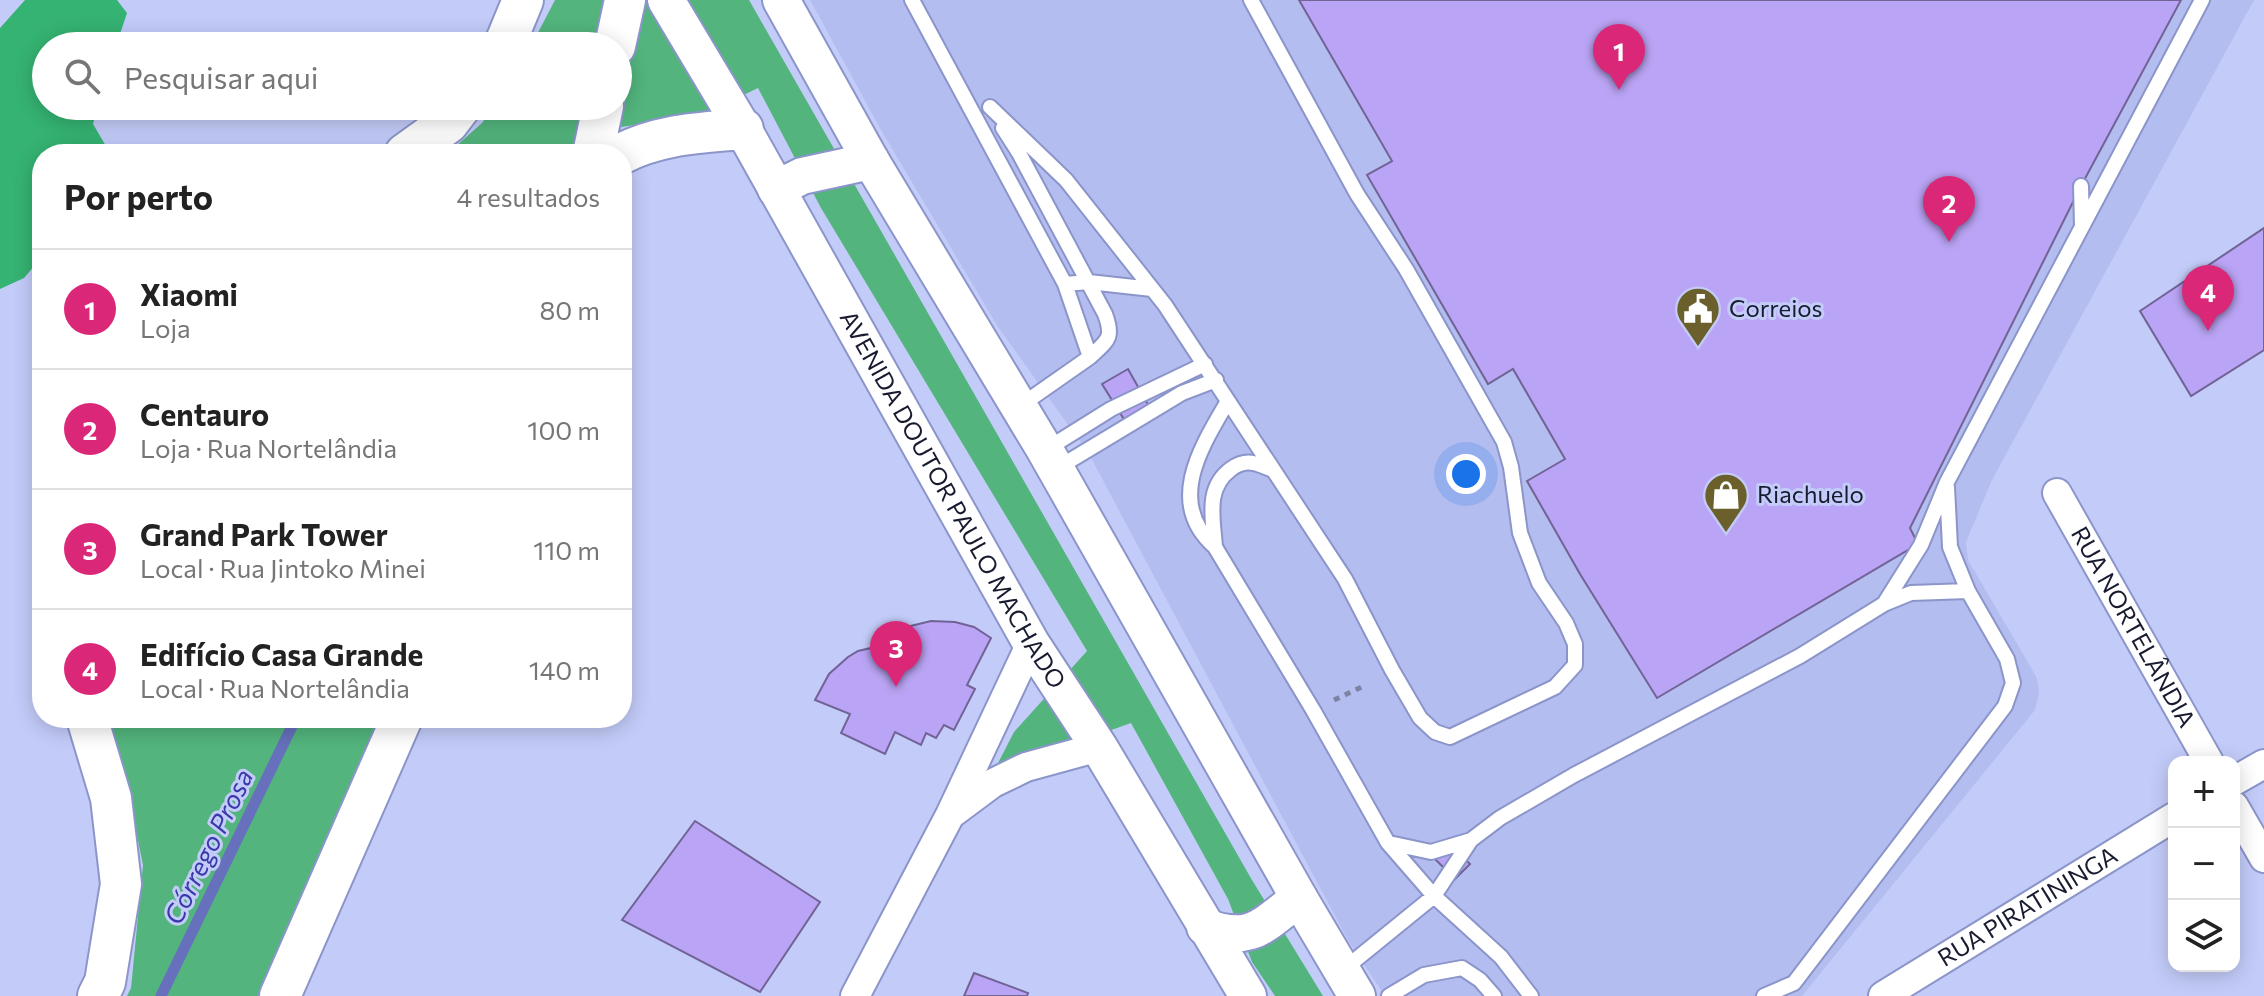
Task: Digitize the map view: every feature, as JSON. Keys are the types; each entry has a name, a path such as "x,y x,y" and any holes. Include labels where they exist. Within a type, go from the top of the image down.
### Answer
{"main road":[{"path":"510,32 523,0"},
{"path":"618,32 625,0"},
{"path":"595,144 600,120"},
{"path":"425,144 457,128"},
{"path":"632,148 675,135 743,129"},
{"path":"90,728 111,798 121,884 105,982 98,996"},
{"path":"280,996 398,728"}],"street":[{"name":"AVENIDA DOUTOR PAULO MACHADO","path":"666,0 743,129 1031,643 1099,747 1248,996"},
{"path":"781,0 871,161 1019,406 1350,983"},
{"path":"776,189 802,176 871,161"},
{"name":"RUA NORTELÂNDIA","path":"2057,493 2206,756"},
{"path":"855,996 950,815 1031,643"},
{"path":"950,815 993,783 1026,767 1099,747"},
{"path":"2240,778 2264,764"},
{"path":"2240,816 2264,858"},
{"name":"RUA PIRATININGA","path":"1883,996 2168,821"},
{"path":"1205,927 1226,935 1248,933 1299,898"}],"lane":[{"path":"912,0 1065,284 1090,357"},
{"path":"990,107 1066,180 1152,289 1216,380 1345,579 1420,718 1435,732 1450,737 1555,687 1575,665 1575,644 1566,623 1539,583 1520,533 1511,467 1504,442 1406,269 1357,194 1251,0"},
{"path":"1884,604 1921,545 1947,482 2202,0"},
{"path":"975,120 990,107"},
{"path":"990,107 1019,153 1111,329 1109,340 1090,357 1019,406"},
{"path":"2081,186 2082,227"},
{"path":"1065,284 1089,282 1152,289"},
{"path":"1050,460 1123,402 1205,364"},
{"path":"1050,460 1182,393 1216,380"},
{"path":"1228,401 1194,468 1189,496 1193,521 1215,547 1388,843 1434,896 1501,957 1531,996"},
{"path":"1215,547 1212,491 1219,477 1238,463 1254,461 1273,470"},
{"path":"1764,996 1794,983 2005,706 2013,683 2007,659 1968,591 1950,547 1947,482"},
{"path":"1350,983 1434,896 1471,840 1500,818 1574,775 1800,656 1884,604 1911,593 1968,591"},
{"path":"1388,843 1431,852 1471,840"},
{"path":"1389,996 1424,975 1462,968 1480,980 1494,996"}],"path":[{"path":"1332,701 1366,685"}],"shaded area":[{"path":"810,0 2254,0 1992,480 1966,542 1968,560 2037,678 2039,694 2035,710 1802,996 1385,996 1349,942 1089,454 998,327 881,130"}],"green space":[{"path":"25,0 117,0 127,13 121,32 32,32 32,120 94,120 93,124 105,144 32,144 32,269 24,278 0,289 0,28"},
{"path":"555,0 603,0 598,32 538,32"},
{"path":"639,0 749,0 1252,880 1323,996 1275,996 1252,962 1228,899 1131,723 995,769 1014,732 1087,651 821,208 758,88 702,115 621,127 622,120 632,120 632,49"},
{"path":"484,120 584,120 580,144 458,144"},
{"path":"110,728 382,728 262,996 127,996 131,988 143,865 125,777"}],"building":[{"path":"1299,0 2181,0 2081,186 1910,528 1918,544 1657,698 1527,481 1565,459 1513,369 1488,384 1367,175 1392,161"},
{"path":"2264,228 2264,350 2191,396 2140,311"},
{"path":"1128,369 1155,417 1130,429 1102,384"},
{"path":"931,621 974,627 991,638 967,685 975,689 954,730 944,725 936,738 926,733 921,745 895,732 885,754 841,733 850,714 815,700 829,674 858,651 875,647 886,632"},
{"path":"695,821 820,902 760,992 622,920"},
{"path":"1449,843 1470,864 1455,879 1434,858"},
{"path":"974,973 1028,993 1027,996 964,996"}],"waterway":[{"name":"Córrego Prosa","path":"161,996 291,728"}],"place":[{"name":"Xiaomi","path":"1619,90"},
{"name":"Centauro","path":"1949,242"},
{"name":"Edifício Casa Grande","path":"2208,331"},
{"name":"Correios","path":"1698,348"},
{"name":"Riachuelo","path":"1726,534"},
{"name":"Grand Park Tower","path":"896,687"}]}
